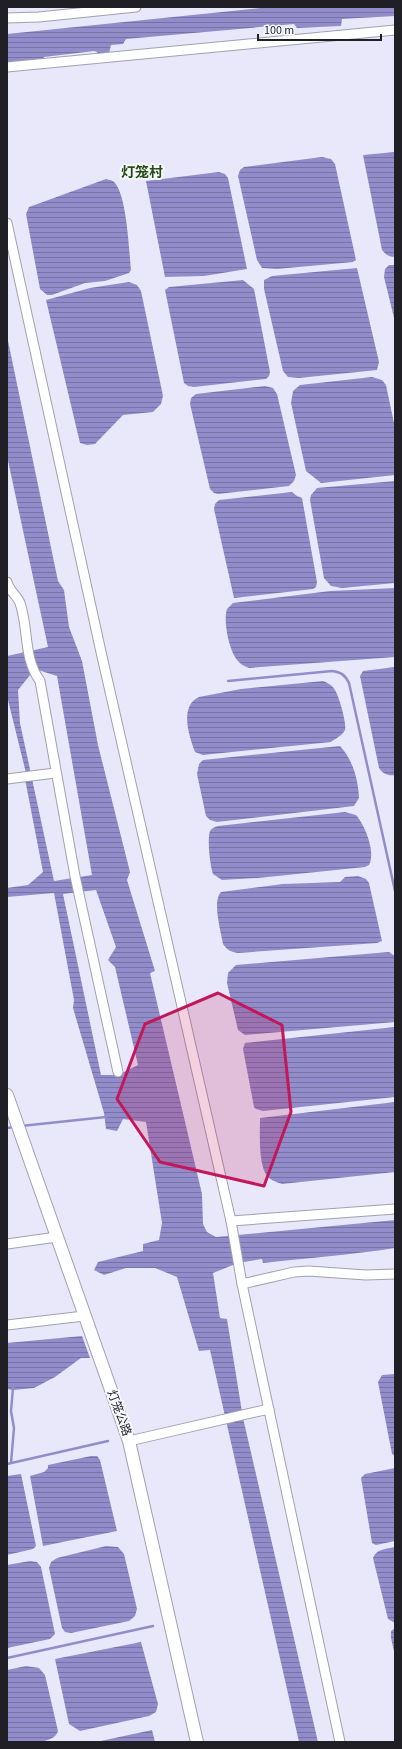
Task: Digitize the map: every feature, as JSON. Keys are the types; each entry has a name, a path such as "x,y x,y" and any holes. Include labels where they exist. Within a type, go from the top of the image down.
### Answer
{"street":[{"path":"7,18 39,17 136,7"},
{"path":"7,67 395,30"},
{"path":"7,223 103,660 230,1221 242,1284 340,1742"},
{"path":"7,582 8,588 20,601 30,661 34,672 40,681 75,876 118,1072"},
{"path":"7,779 55,773"},
{"name":"灯笼公路","path":"7,1094 129,1441 197,1742"},
{"path":"230,1221 395,1209"},
{"path":"7,1244 57,1236"},
{"path":"242,1284 294,1272 309,1271 366,1275 395,1274"},
{"path":"7,1325 84,1316"},
{"path":"129,1441 269,1409"}],"highlighted area":[{"path":"218,993 282,1025 291,1112 264,1186 160,1162 117,1099 145,1024"}],"shaded area":[{"path":"270,7 395,7 395,16 342,19 341,26 297,28 294,24 126,39 123,44 111,45 108,58 99,57 97,52 94,51 44,57 42,61 7,63 7,34"},
{"path":"395,152 395,257 391,257 382,250 363,155"},
{"path":"322,157 331,159 335,164 356,260 353,262 277,269 262,268 257,260 238,176 240,170 244,167"},
{"path":"219,172 225,174 228,178 247,269 204,276 165,277 146,181"},
{"path":"106,179 115,183 122,200 127,225 131,270 129,273 105,281 85,283 52,295 47,295 40,289 26,214 29,207"},
{"path":"389,265 395,265 395,322 384,277 385,269"},
{"path":"357,268 379,362 377,370 299,378 288,377 283,371 264,289 264,280 272,276"},
{"path":"243,280 254,289 270,372 269,376 266,379 194,387 188,386 184,383 165,290 169,287"},
{"path":"129,282 137,285 141,291 163,396 161,404 153,412 123,415 95,444 87,445 80,443 46,300 90,288"},
{"path":"7,336 58,581 64,590 69,627 82,661 98,745 130,872 127,880 155,971 150,973 202,1194 203,1224 207,1232 216,1237 395,1220 395,1248 346,1255 263,1263 262,1259 238,1263 213,1273 220,1318 227,1319 243,1418 318,1742 299,1742 210,1350 199,1351 177,1277 155,1268 126,1268 104,1275 94,1270 98,1262 143,1251 143,1244 159,1240 162,1223 146,1122 123,1119 117,1131 106,1129 104,1113 73,1008 74,1000 54,893 7,897 7,888 28,885 43,872 25,779 26,773 7,696 7,656 48,647 7,456","holes":["35,669 57,676 92,875 54,881 20,723 18,690","96,890 116,947 108,960 115,967 138,1065 118,1075 101,1075 63,894"]},
{"path":"372,377 382,380 386,385 395,428 395,475 321,483 306,471 291,403 293,391 300,385"},
{"path":"265,386 273,388 277,394 296,475 294,481 289,486 218,494 214,493 210,489 190,404 191,398 196,394"},
{"path":"395,481 395,583 342,588 331,586 324,578 310,500 311,495 317,488"},
{"path":"292,492 302,498 317,582 316,587 313,589 234,598 214,509 215,504 219,500"},
{"path":"395,588 395,657 249,668 239,662 232,650 226,628 226,614 227,609 233,603 330,591"},
{"path":"395,667 395,775 390,775 382,772 379,768 360,676 363,671"},
{"path":"323,681 330,684 337,693 345,722 344,732 331,742 203,755 195,752 188,730 187,714 193,701 199,697 241,689"},
{"path":"340,746 345,751 356,777 359,798 354,806 217,822 210,820 206,816 197,774 199,764 203,760"},
{"path":"345,812 356,815 366,832 370,847 371,860 369,865 365,867 258,878 222,880 213,874 210,859 209,835 210,831 215,827"},
{"path":"358,876 366,879 369,883 382,941 377,943 238,953 229,950 223,944 217,909 218,896 221,892 283,884 340,882 345,877"},
{"path":"389,952 395,956 395,1022 245,1035 238,1030 227,983 228,973 236,965"},
{"path":"395,1027 395,1097 263,1111 254,1107 243,1049 245,1043"},
{"path":"395,1102 395,1172 282,1184 268,1177 265,1172 260,1149 260,1118"},
{"path":"82,1336 90,1358 81,1358 55,1377 34,1388 13,1390 7,1389 7,1343"},
{"path":"395,1374 395,1456 392,1454 378,1382 382,1375"},
{"path":"97,1456 100,1460 117,1531 43,1546 30,1476 44,1472 48,1468 48,1465"},
{"path":"395,1468 395,1541 376,1545 372,1543 361,1478 365,1474"},
{"path":"21,1474 36,1546 33,1549 7,1555 7,1476"},
{"path":"106,1546 118,1547 124,1554 137,1609 135,1616 129,1621 71,1633 65,1632 62,1628 49,1568 51,1562 57,1558"},
{"path":"395,1547 395,1623 388,1619 373,1558 379,1551"},
{"path":"30,1561 37,1562 41,1567 55,1634 50,1639 7,1648 7,1565"},
{"path":"395,1628 395,1656 391,1631"},
{"path":"141,1642 158,1704 156,1712 149,1716 80,1731 69,1724 55,1659"},
{"path":"26,1666 39,1668 45,1675 58,1731 55,1736 44,1741 7,1742 7,1670"},
{"path":"152,1730 155,1742 96,1742"}],"waterway":[{"path":"228,681 332,671 338,672 346,678 349,683 395,891"},
{"path":"21,1126 106,1117"},
{"path":"7,1128 14,1127"},
{"path":"11,1463 14,1428 11,1411 13,1388"},
{"path":"7,1464 108,1441"},
{"path":"7,1658 153,1626"}],"district":[{"name":"灯笼村","path":"142,173"}]}
